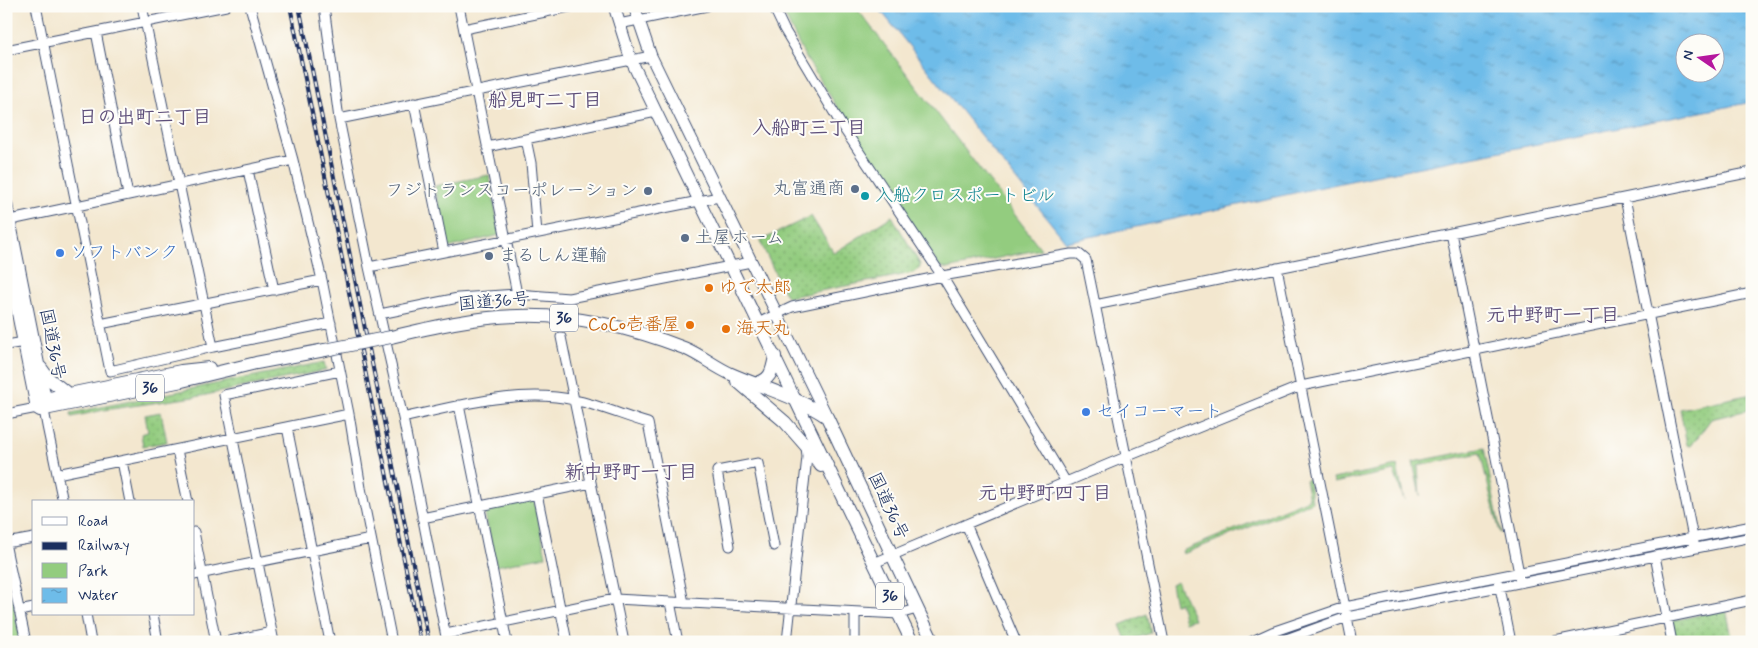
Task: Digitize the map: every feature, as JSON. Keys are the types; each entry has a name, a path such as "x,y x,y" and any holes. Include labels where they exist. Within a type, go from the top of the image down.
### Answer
{"highway":[{"name":"国道36号","path":"6,204 38,361 42,406"},
{"name":"国道36号","path":"6,253 24,342 42,406"},
{"name":"国道36号","path":"42,406 182,381 256,363 482,318 550,316 597,322 647,335 687,349 728,373 813,407 828,417 932,642"},
{"path":"754,384 763,382 772,373 775,356"},
{"path":"38,361 48,378 68,394"},
{"name":"国道36号","path":"42,406 68,394 181,371 256,363"},
{"name":"国道36号","path":"728,373 785,422 806,446 840,492"},
{"name":"国道36号","path":"799,403 912,642"},
{"path":"764,405 775,410 784,411 799,403"}],"main road":[{"path":"614,6 631,60 758,323 799,403"},
{"path":"634,6 651,56 828,417"},
{"path":"799,403 810,383"}],"street":[{"path":"36,6 110,371 213,347 331,323"},
{"path":"142,6 213,347"},
{"path":"6,50 226,6"},
{"path":"250,6 293,160 322,280 392,642"},
{"path":"324,6 339,119 369,267 403,418 446,638 504,622 615,599 899,614 917,609"},
{"path":"459,6 517,294"},
{"path":"464,29 574,6"},
{"path":"619,24 707,6"},
{"path":"773,6 842,126 942,276 1066,482"},
{"path":"96,32 128,195"},
{"path":"339,119 651,56"},
{"path":"414,103 444,252"},
{"path":"488,147 656,112"},
{"path":"526,139 531,163 537,233"},
{"path":"8,220 293,160"},
{"path":"248,170 274,290"},
{"path":"1095,305 1752,172"},
{"path":"369,267 719,197"},
{"path":"1625,198 1695,548"},
{"path":"1451,233 1521,583"},
{"path":"758,323 792,307 942,276 1079,254 1086,260 1164,642"},
{"path":"380,314 458,298 517,294 569,298 751,262"},
{"path":"1277,268 1352,642"},
{"path":"100,324 322,280"},
{"path":"874,563 1301,386 1752,293"},
{"path":"562,337 624,642"},
{"path":"6,345 24,342"},
{"path":"274,642 224,395 340,371"},
{"path":"403,418 459,405 522,396 550,396 574,400 648,423 684,603"},
{"path":"459,405 507,642"},
{"path":"6,414 42,406 63,500"},
{"path":"58,474 349,414"},
{"path":"287,427 330,642"},
{"path":"787,642 807,457 806,446"},
{"path":"177,450 188,500"},
{"path":"122,461 130,500"},
{"path":"730,546 717,471 758,463 774,546"},
{"path":"422,518 591,483"},
{"path":"537,494 568,642"},
{"path":"966,524 1016,642"},
{"path":"1250,642 1273,637 1345,608 1752,526"},
{"path":"1278,642 1347,617 1752,537"},
{"path":"6,543 32,538"},
{"path":"198,574 371,539"},
{"path":"195,542 198,574 216,642"},
{"path":"6,548 26,642"},
{"path":"1655,556 1672,642"},
{"path":"1498,577 1511,642"},
{"path":"1550,642 1592,638 1668,618 1752,600"},
{"path":"670,602 678,642"},
{"path":"19,611 32,608"},
{"path":"855,612 855,642"},
{"path":"86,616 91,642"},
{"path":"153,616 158,642"},
{"path":"225,642 272,632"}],"green space":[{"path":"780,6 855,6 1041,249 947,269 939,266 804,55"},
{"path":"489,175 500,235 447,248 435,186"},
{"path":"811,216 834,253 892,216 920,264 920,268 913,273 789,297 785,294 760,241"},
{"path":"324,362 326,370 201,396 104,410 72,417 71,413"},
{"path":"1752,394 1752,409 1711,419 1691,446 1687,445 1680,409"},
{"path":"161,412 167,442 143,446 141,434 148,432 145,415"},
{"path":"1484,448 1501,533 1480,453 1418,466 1420,496 1413,462"},
{"path":"1397,466 1404,500 1394,471 1334,483 1333,479"},
{"path":"1309,479 1312,502 1183,554 1182,551 1309,499 1305,480"},
{"path":"534,499 546,556 496,566 484,509"},
{"path":"1681,544 1681,547 1577,569 1565,569 1564,567"},
{"path":"6,567 21,642 6,642"},
{"path":"1177,581 1194,619 1185,622 1180,603 1175,604 1171,584"},
{"path":"1726,609 1733,642 1676,642 1672,621"},
{"path":"1147,614 1151,633 1127,642 1120,625"}],"water":[{"path":"877,6 1752,6 1752,102 1369,177 1066,242"}],"railway":[{"path":"290,6 421,642"},
{"path":"299,6 429,642"}],"place":[{"name":"丸富通商","path":"855,189"},
{"name":"フジトランスコーポレーション","path":"648,191"},
{"name":"入船クロスポートビル","path":"865,196"},
{"name":"土屋ホーム","path":"685,238"},
{"name":"ソフトバンク","path":"60,253"},
{"name":"まるしん運輸","path":"489,256"},
{"name":"ゆで太郎","path":"709,288"},
{"name":"CoCo壱番屋","path":"690,325"},
{"name":"海天丸","path":"726,329"},
{"name":"セイコーマート","path":"1086,412"}],"district":[{"name":"船見町二丁目","path":"545,100"},
{"name":"日の出町二丁目","path":"145,117"},
{"name":"入船町三丁目","path":"809,128"},
{"name":"元中野町一丁目","path":"1553,315"},
{"name":"新中野町一丁目","path":"631,472"},
{"name":"元中野町四丁目","path":"1045,493"}]}
